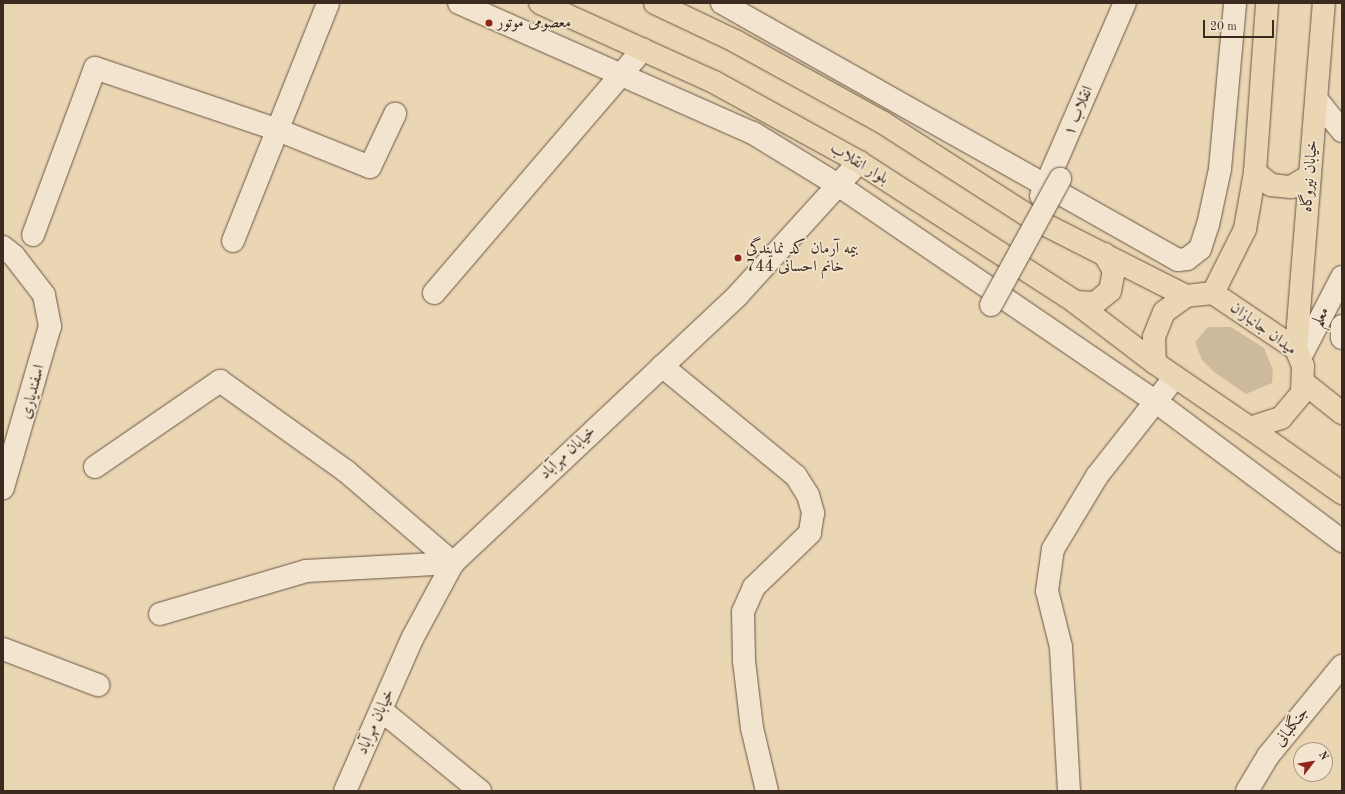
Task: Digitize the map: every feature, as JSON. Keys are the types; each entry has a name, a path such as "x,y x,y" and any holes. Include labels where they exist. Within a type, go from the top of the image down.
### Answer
{"main road":[{"name":"بلوار انقلاب","path":"540,3 714,82 859,162 1075,302 1155,363"},
{"path":"655,3 735,41 882,122 1030,217 1186,296 1164,312 1158,324 1153,350 1155,363 1342,493"},
{"path":"1213,294 1245,229 1255,172 1267,3"},
{"name":"خیابان نیروگاه","path":"1298,353 1309,176 1317,100 1324,3"},
{"path":"1255,172 1271,185 1291,187 1309,176"},
{"path":"1075,302 1095,303 1110,291 1114,271 1104,254"},
{"name":"میدان جانبازان","path":"1186,296 1213,294 1298,353 1303,382 1302,393 1290,411 1272,424 1250,428"},
{"path":"1303,382 1342,414"}],"street":[{"path":"233,241 328,3"},
{"path":"460,3 753,133 838,185 1155,401 1342,541"},
{"path":"722,3 1054,182 1178,260 1195,254 1200,249 1208,225 1220,169 1235,3"},
{"name":"انقلاب ۱","path":"1030,217 1054,182 1125,3"},
{"path":"434,293 643,49"},
{"path":"33,235 95,68 278,130 370,166 395,114"},
{"path":"1317,100 1342,131"},
{"name":"خیابان مهرآباد","path":"345,791 413,637 453,563 738,295 859,162"},
{"path":"991,305 1054,182"},
{"name":"اسفندیاری","path":"3,248 14,256 44,295 50,326 3,488"},
{"name":"معلم","path":"1298,353 1342,277"},
{"path":"1342,326 1342,338"},
{"path":"662,366 796,476 808,495 813,513 810,533 754,587 743,612 744,661 752,728 767,791"},
{"path":"1069,791 1061,647 1047,591 1053,548 1097,476 1175,377"},
{"path":"95,467 220,381 346,472 453,563"},
{"path":"160,614 306,571 453,563"},
{"path":"3,649 98,685"},
{"name":"جنگلبانی","path":"1247,791 1268,756 1342,666"},
{"path":"381,710 480,791"}],"shaded area":[{"path":"1208,327 1231,327 1264,348 1273,370 1272,383 1246,394 1214,372 1202,360 1195,342"}],"place":[{"name":"معصومی موتور","path":"489,23"},
{"name":"بیمه آرمان کد نمایندگی 744 خانم احسانی","path":"738,258"}]}
